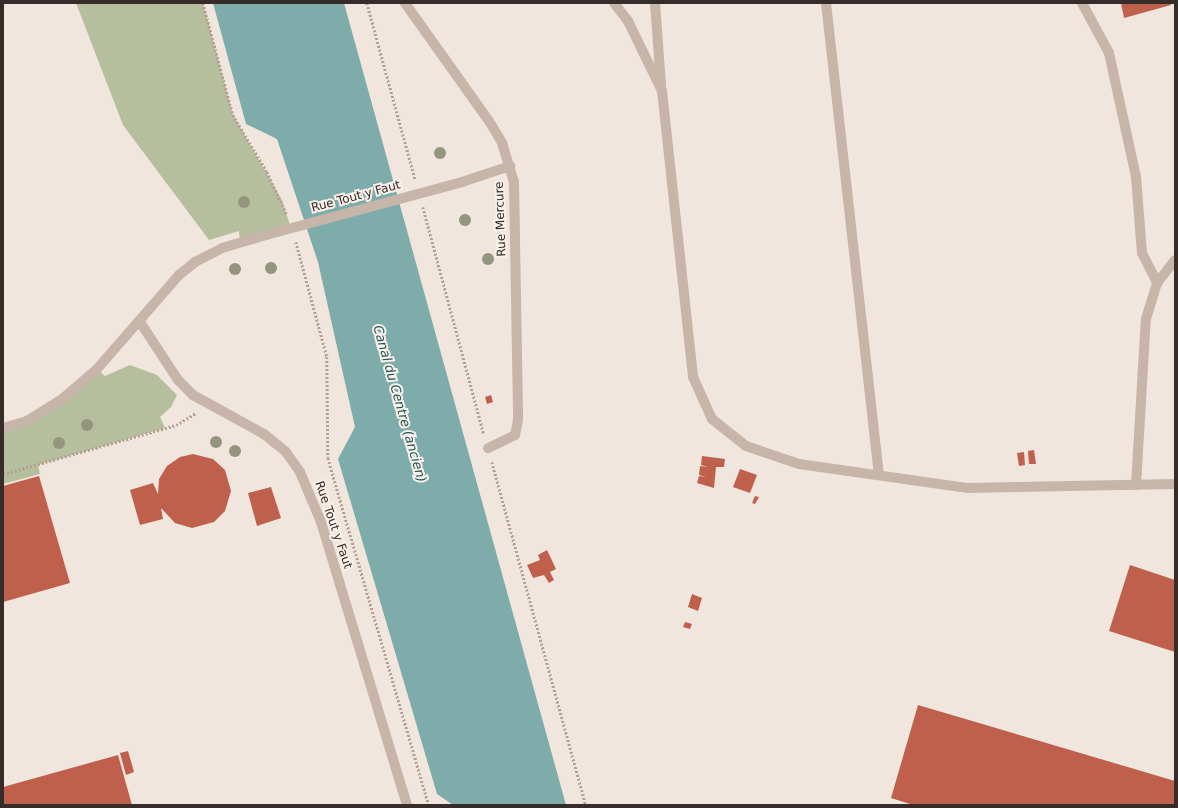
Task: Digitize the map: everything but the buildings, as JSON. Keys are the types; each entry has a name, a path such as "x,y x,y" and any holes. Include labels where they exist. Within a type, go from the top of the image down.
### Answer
{"street":[{"name":"Rue Mercure","path":"405,3 489,121 510,166 515,198 518,420 515,435 488,448"},
{"path":"614,3 628,21 662,91"},
{"path":"655,3 662,91 693,377 712,419 746,446 799,464 968,488 1175,484"},
{"path":"826,3 879,475"},
{"path":"1082,3 1109,52 1136,177 1142,253 1157,283"},
{"name":"Rue Tout y Faut","path":"407,805 313,498 286,452 250,425 209,404 178,380 140,322 166,288 195,262 222,248 462,182 510,166"},
{"path":"1136,485 1146,319 1157,283 1175,260"},
{"path":"3,428 27,422 61,400 108,359 140,322"}],"path":[{"path":"203,3 233,115 282,200 321,326 327,357 328,458 428,805"},
{"path":"367,3 417,187"},
{"path":"422,203 586,805"},
{"path":"3,474 176,425 209,404"}],"green space":[{"path":"76,3 203,3 233,115 282,200 291,228 240,243 239,231 209,240 123,125"},
{"path":"130,365 157,375 177,395 171,407 160,417 165,428 38,465 40,474 3,484 3,428 27,421 97,369 105,376"}],"water":[{"name":"Canal du Centre (ancien)","path":"213,3 344,3 566,805 453,805 437,794 338,459 355,427 318,262 277,139 246,124"}]}
